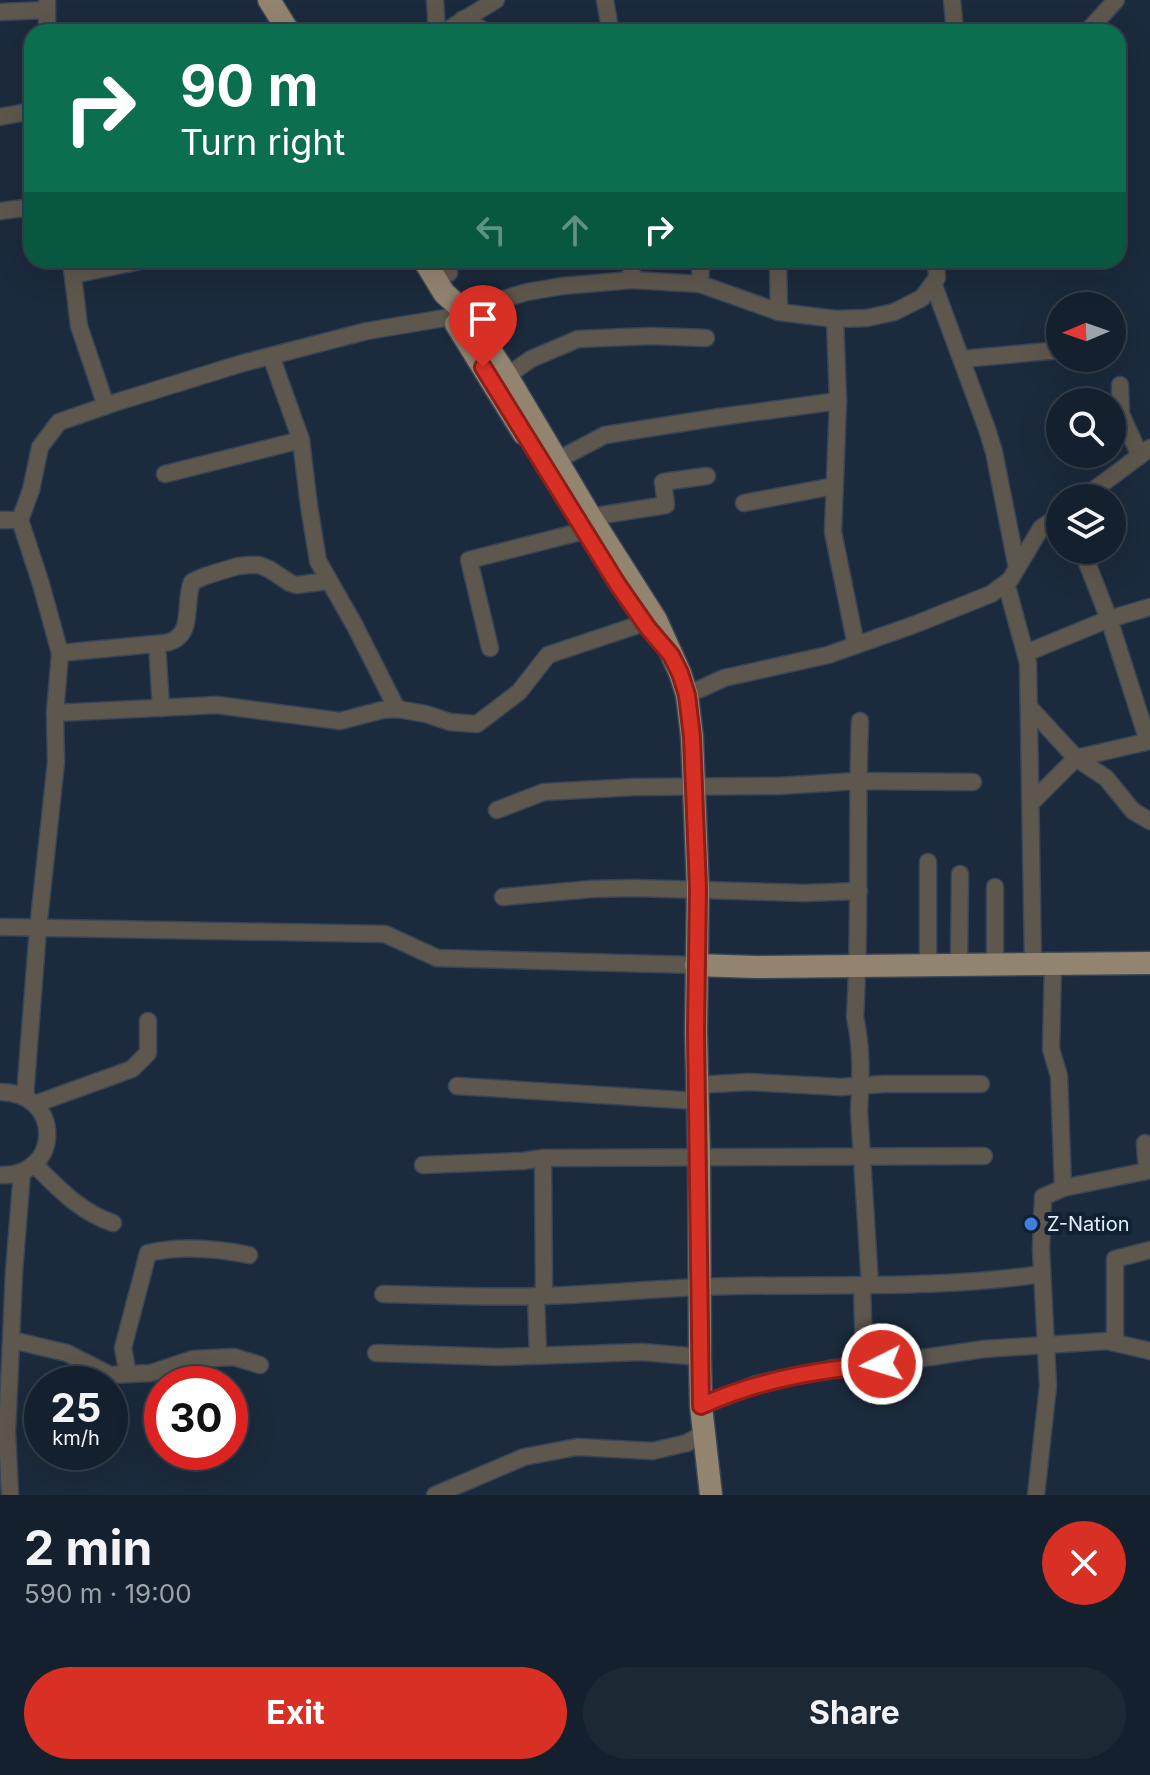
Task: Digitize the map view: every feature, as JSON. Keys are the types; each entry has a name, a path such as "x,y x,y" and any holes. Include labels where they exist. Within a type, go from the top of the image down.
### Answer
{"main road":[{"path":"269,0 284,24"},
{"path":"447,275 459,315 644,623 671,655"},
{"path":"584,522 656,620 687,695 692,737 698,889 696,965 701,1406 711,1495"},
{"path":"696,965 1150,963"}],"street":[{"path":"435,0 439,24"},
{"path":"454,24 496,0"},
{"path":"605,0 609,23"},
{"path":"952,0 954,24"},
{"path":"1094,24 1116,0"},
{"path":"0,12 47,5"},
{"path":"463,19 472,24"},
{"path":"0,117 24,112"},
{"path":"0,211 24,208"},
{"path":"72,268 79,326 106,406"},
{"path":"631,268 632,280"},
{"path":"700,284 701,268"},
{"path":"778,268 779,312"},
{"path":"30,1100 38,929 56,762 55,713 60,653 20,520 31,490 40,447 59,422 271,356 367,331 459,315 527,292 632,280 700,284 779,312 835,319 867,318 894,312 922,298 937,278 936,268"},
{"path":"933,283 994,452 1017,568"},
{"path":"835,319 838,401 833,532 856,645"},
{"path":"500,380 531,359 578,339 651,336 706,338"},
{"path":"962,359 1046,351"},
{"path":"271,356 301,440 318,561 397,709"},
{"path":"1102,484 1145,452 1121,414 1120,385"},
{"path":"550,464 605,435 838,401"},
{"path":"165,474 301,440"},
{"path":"490,648 469,560 584,522 666,505 663,482 707,476"},
{"path":"744,503 834,486"},
{"path":"0,520 20,520"},
{"path":"687,695 724,678 828,655 991,594 1010,580 1046,525"},
{"path":"1031,803 1076,758 1149,741 1087,564"},
{"path":"60,653 172,642 185,630 192,582 205,576 259,565 296,585 329,581"},
{"path":"1006,583 1028,663 1031,803 1051,1049 1059,1076 1063,1188"},
{"path":"1026,653 1109,619 1150,607"},
{"path":"55,713 217,705 340,721 397,709 450,722 477,724 519,692 548,655 644,623"},
{"path":"157,644 161,708"},
{"path":"1029,707 1076,758 1106,778 1133,811 1150,821"},
{"path":"860,721 855,1017 861,1085 859,1110 866,1285 864,1357"},
{"path":"497,810 544,792 857,781 973,782"},
{"path":"928,862 928,964"},
{"path":"959,964 960,874"},
{"path":"995,887 995,964"},
{"path":"503,897 592,889 804,893 859,891"},
{"path":"0,927 385,934 437,958 696,965"},
{"path":"30,1100 132,1069 148,1053 148,1021"},
{"path":"457,1086 697,1093 749,1082 841,1087 981,1084"},
{"path":"0,1092 12,1092 30,1100 44,1116 48,1130 47,1144 40,1158 28,1168 0,1175"},
{"path":"1036,1495 1048,1386 1042,1274 1043,1197 1063,1188 1147,1171 1145,1143"},
{"path":"423,1165 543,1158 984,1156"},
{"path":"538,1355 543,1158"},
{"path":"28,1168 77,1205 113,1223"},
{"path":"10,1495 5,1380 12,1340 14,1272 28,1168"},
{"path":"126,1366 123,1348 148,1253 168,1248 219,1249 249,1255"},
{"path":"1115,1343 1115,1259 1150,1250"},
{"path":"383,1294 540,1296 700,1287 925,1285 1042,1274"},
{"path":"12,1340 67,1353 92,1366"},
{"path":"701,1406 756,1384 835,1368 984,1349 1107,1341 1150,1351"},
{"path":"376,1353 499,1357 642,1352 700,1357"},
{"path":"128,1374 151,1373 193,1359 234,1357 260,1365"},
{"path":"435,1495 463,1489 524,1457 577,1447 653,1451 687,1443 704,1433"}],"place":[{"name":"Z-Nation","path":"1031,1224"}],"route":[{"path":"483,367 618,585 671,655 687,695 692,737 698,889 696,1031 701,1406 756,1384 835,1368 882,1364"}]}
